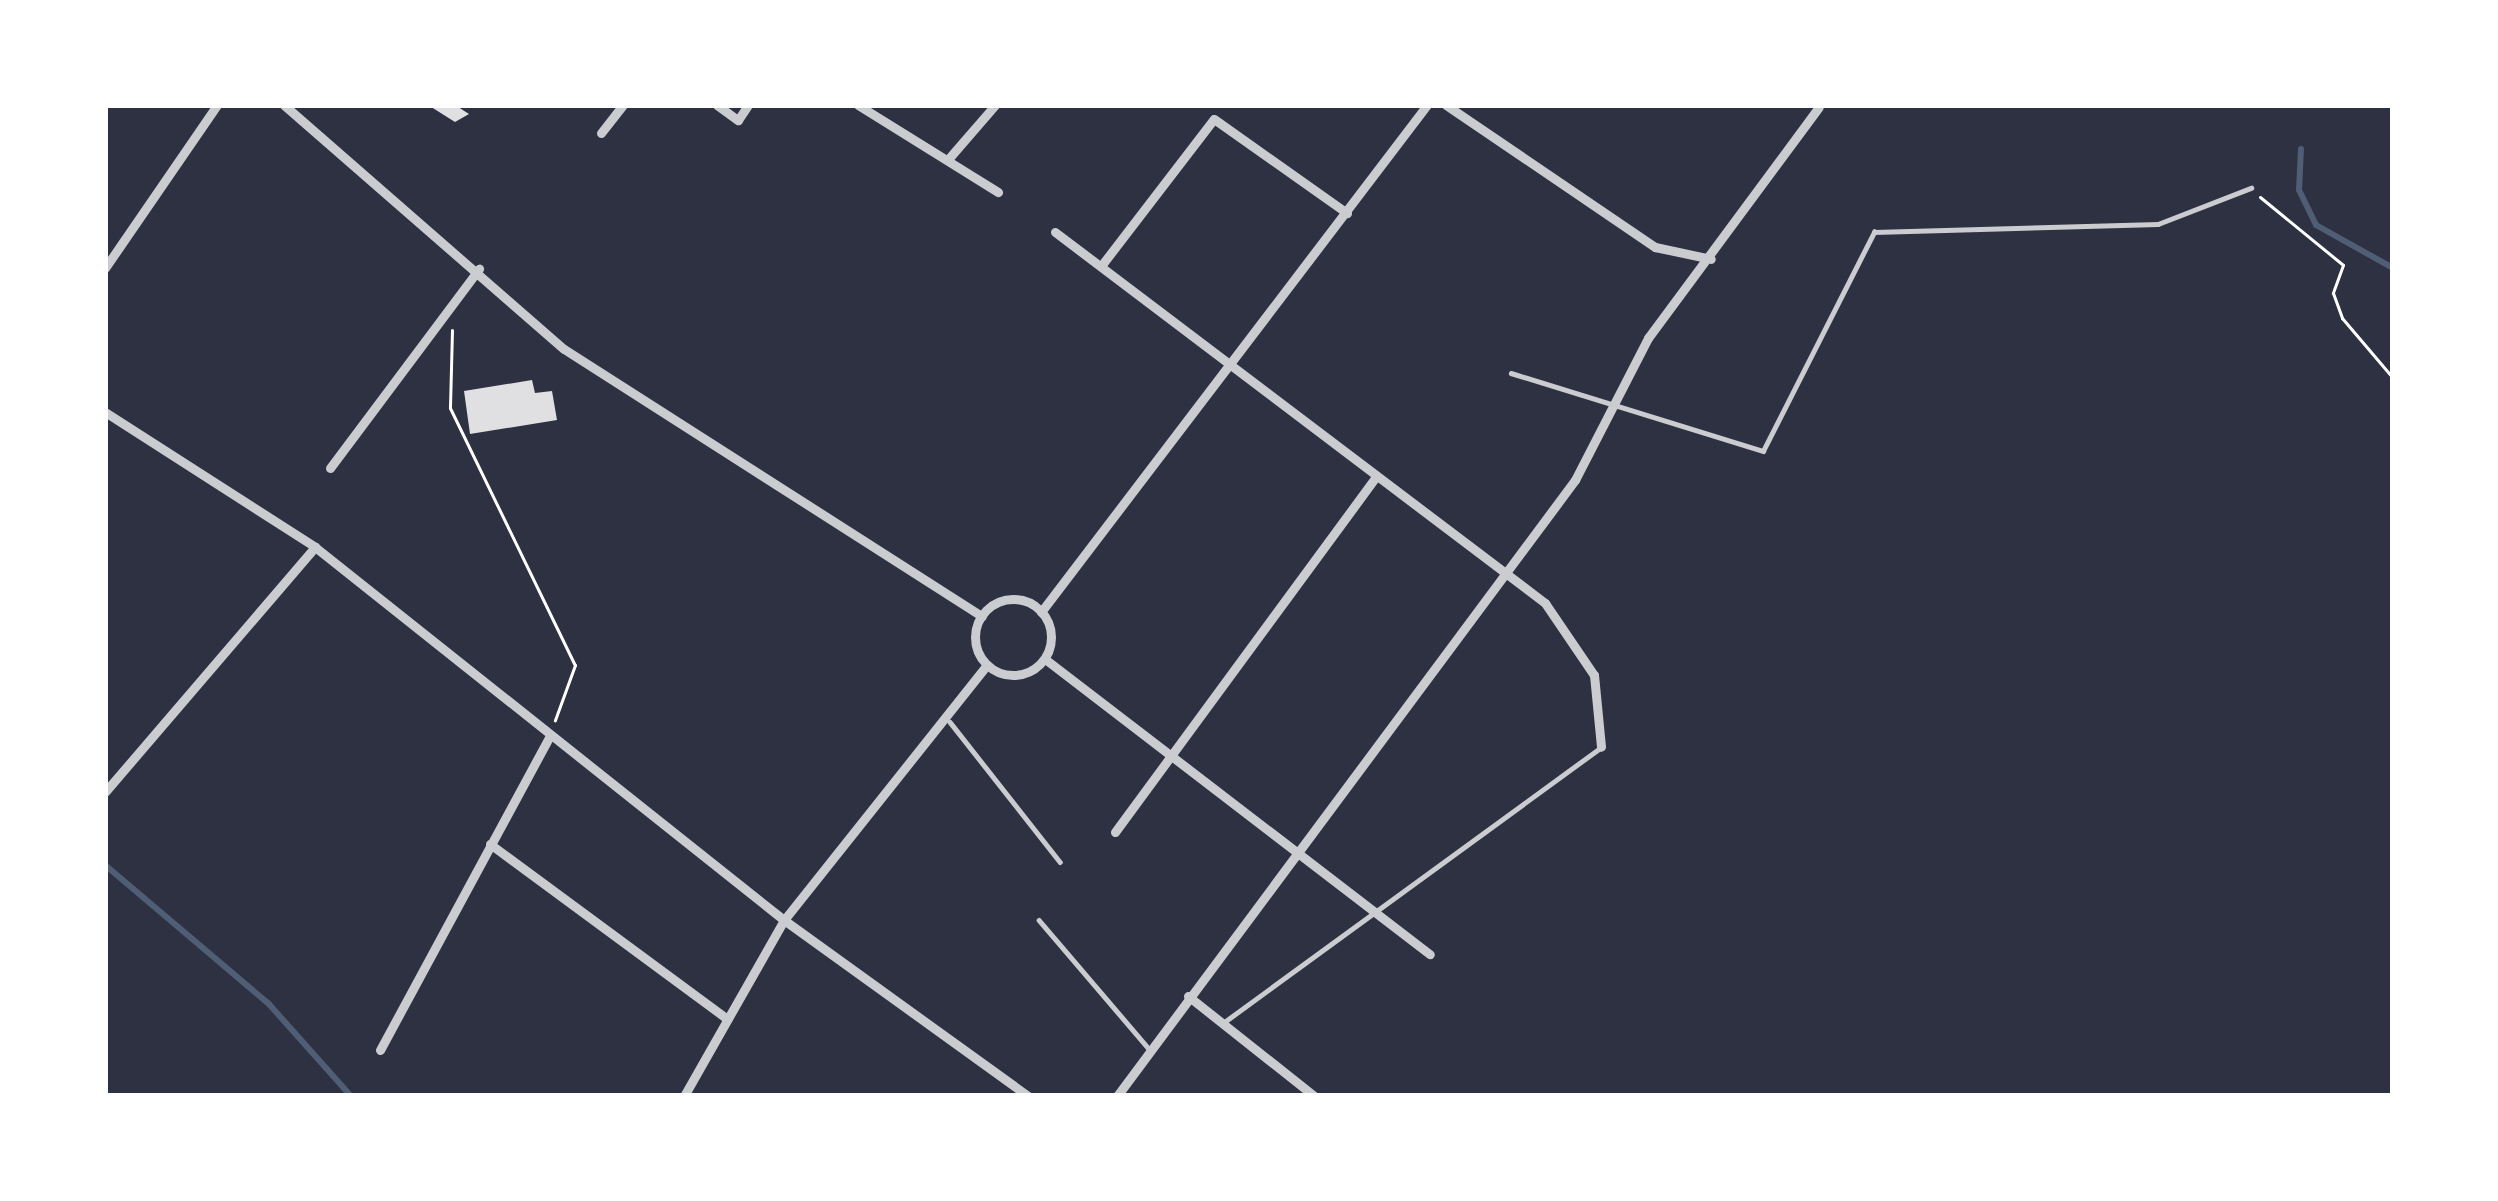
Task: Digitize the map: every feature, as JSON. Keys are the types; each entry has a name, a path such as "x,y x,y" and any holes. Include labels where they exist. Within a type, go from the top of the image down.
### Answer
{"street":[{"path":"105,268 217,105"},
{"path":"284,105 479,269 564,349 689,438 808,498 982,616"},
{"path":"602,133 622,105"},
{"path":"717,105 738,120 748,105"},
{"path":"858,105 950,157 998,192"},
{"path":"950,157 995,105"},
{"path":"1427,105 1235,366 1041,611 1045,659 1167,759 1382,908 1430,954"},
{"path":"1446,105 1654,247 1712,259"},
{"path":"1117,1096 1620,409 1648,338 1712,259 1819,107"},
{"path":"1101,266 1214,119 1347,213"},
{"path":"1055,232 1503,572 1571,632 1606,721 1600,747"},
{"path":"330,468 479,269"},
{"path":"105,412 315,547 784,920 1028,1096"},
{"path":"1115,832 1375,478"},
{"path":"105,792 315,547"},
{"path":"1041,611 1011,599 982,616 975,636 987,665 1010,676 1045,659"},
{"path":"684,1096 784,920 950,722 987,665"},
{"path":"380,1050 550,735"},
{"path":"490,844 727,1019"},
{"path":"1188,996 1314,1096"}],"lane":[{"path":"1511,373 1763,452 1874,232 2158,224 2252,188"},
{"path":"950,722 1060,862"},
{"path":"1223,1023 1600,747"},
{"path":"1039,920 1150,1050"}],"path":[{"path":"2252,188 2343,265 2333,293 2342,318 2371,338 2393,377"},
{"path":"452,304 450,408 575,664 550,735"}],"building":[{"path":"428,105 455,105 469,114 455,122"},
{"path":"532,380 535,393 552,391 557,420 470,434 464,391"}],"waterway":[{"path":"2301,149 2299,190 2316,225 2393,268"},
{"path":"105,865 268,1003 351,1096"}]}
